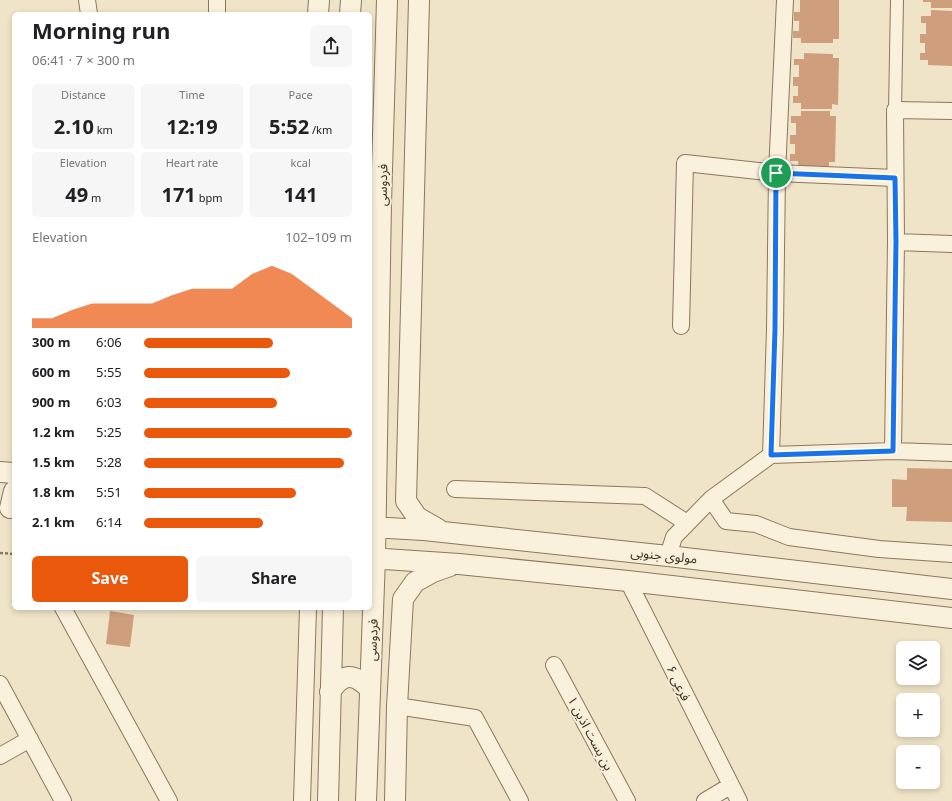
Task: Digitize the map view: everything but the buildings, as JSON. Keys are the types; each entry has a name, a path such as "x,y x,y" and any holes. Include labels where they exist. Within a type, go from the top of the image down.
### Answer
{"street":[{"path":"87,0 89,12"},
{"path":"217,0 217,12"},
{"path":"318,12 319,0"},
{"path":"350,12 351,0"},
{"name":"فردوسی","path":"372,602 372,527 381,256 376,209 386,44 387,0"},
{"path":"386,44 402,0"},
{"path":"419,0 406,502 417,518 446,532"},
{"path":"771,455 775,329 776,173 785,0"},
{"path":"893,451 897,0"},
{"path":"895,110 952,111"},
{"path":"681,326 685,163 776,173 895,178"},
{"path":"372,241 378,246 381,256"},
{"path":"896,242 952,244"},
{"path":"668,556 674,537 711,499 771,455 893,451 952,453"},
{"path":"0,472 12,473"},
{"path":"455,489 645,496 687,523"},
{"path":"711,499 726,521 756,524 789,537 879,549 952,554"},
{"name":"مولوی جنوبی","path":"372,527 446,532 952,589"},
{"path":"373,558 459,564 628,581 952,618"},
{"path":"395,801 397,706 403,599 415,582 432,572 459,564"},
{"name":"فرعی ۶","path":"628,581 738,801"},
{"path":"64,610 169,801"},
{"path":"302,801 308,610"},
{"path":"328,801 333,610"},
{"name":"فردوسی","path":"366,801 372,610"},
{"name":"بن بست اذین ۱","path":"554,665 627,801"},
{"path":"330,692 337,681 352,676 362,681 370,689"},
{"path":"0,684 63,801"},
{"path":"397,706 475,718 520,801"},
{"path":"0,756 30,739"},
{"path":"705,801 730,786"}],"path":[{"path":"0,553 12,554"}],"route":[{"path":"776,173 895,178 896,242 893,451 771,455 775,329 776,173"}]}
